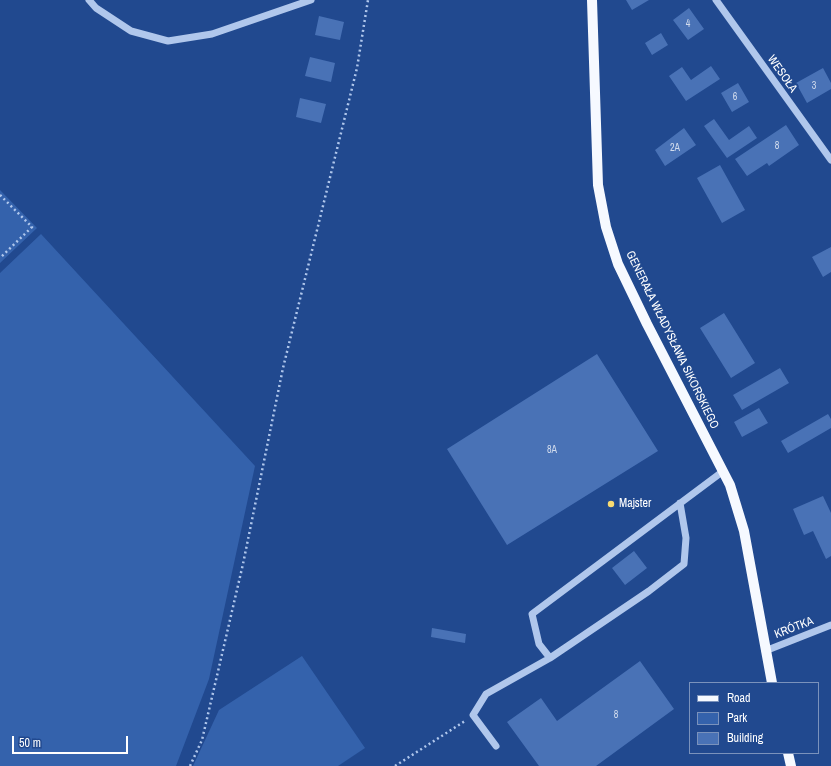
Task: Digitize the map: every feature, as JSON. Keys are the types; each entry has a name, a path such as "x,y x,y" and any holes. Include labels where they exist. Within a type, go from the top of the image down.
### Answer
{"main road":[{"name":"GENERAŁA WŁADYSŁAWA SIKORSKIEGO","path":"592,0 598,185 606,227 618,264 722,472 730,485 744,531 772,682"},
{"path":"788,754 791,766"}],"street":[{"path":"89,0 96,8 131,31 168,41 212,34 311,0"},
{"name":"WESOŁA","path":"716,0 831,160"},
{"path":"550,658 539,644 532,614 722,472"},
{"path":"496,746 473,715 486,694 550,658 650,591 684,564 686,538 680,503"},
{"name":"KRÓTKA","path":"765,651 831,625"}],"path":[{"path":"190,766 202,740 243,564 283,368 357,68 368,0"},
{"path":"0,194 32,227 0,258"},
{"path":"395,766 473,715"}],"green space":[{"path":"0,190 37,228 0,263"},
{"path":"41,234 255,466 209,679 176,766 0,766 0,273"},
{"path":"302,656 365,748 338,766 193,766 219,710"}],"building":[{"path":"626,0 649,0 632,10"},
{"path":"689,8 704,29 688,40 673,20"},
{"path":"319,16 344,22 340,40 315,35"},
{"path":"661,33 668,45 652,55 645,43"},
{"path":"310,57 335,63 331,82 305,76"},
{"path":"711,66 720,79 686,101 669,76 682,67 691,80"},
{"path":"823,68 831,83 831,89 807,103 796,83"},
{"path":"738,83 749,102 732,112 721,93"},
{"path":"300,98 326,104 321,123 296,117"},
{"path":"714,119 729,140 749,126 757,138 727,158 704,126"},
{"path":"786,125 799,145 769,166 767,163 747,176 735,159"},
{"path":"684,128 696,145 665,166 655,150"},
{"path":"720,165 745,210 722,223 697,178"},
{"path":"831,247 831,272 823,277 812,257"},
{"path":"724,313 755,363 731,378 700,328"},
{"path":"597,354 658,451 507,545 447,449"},
{"path":"780,368 789,383 742,410 733,395"},
{"path":"759,408 768,423 742,437 734,422"},
{"path":"828,414 831,419 831,428 788,453 781,441"},
{"path":"823,496 831,513 831,556 826,559 813,531 804,535 793,509"},
{"path":"634,551 647,568 625,585 612,568"},
{"path":"432,628 466,634 465,643 431,637"},
{"path":"640,661 674,709 596,766 539,766 507,722 541,698 557,721"}],"place":[{"name":"Majster","path":"611,504"}]}
